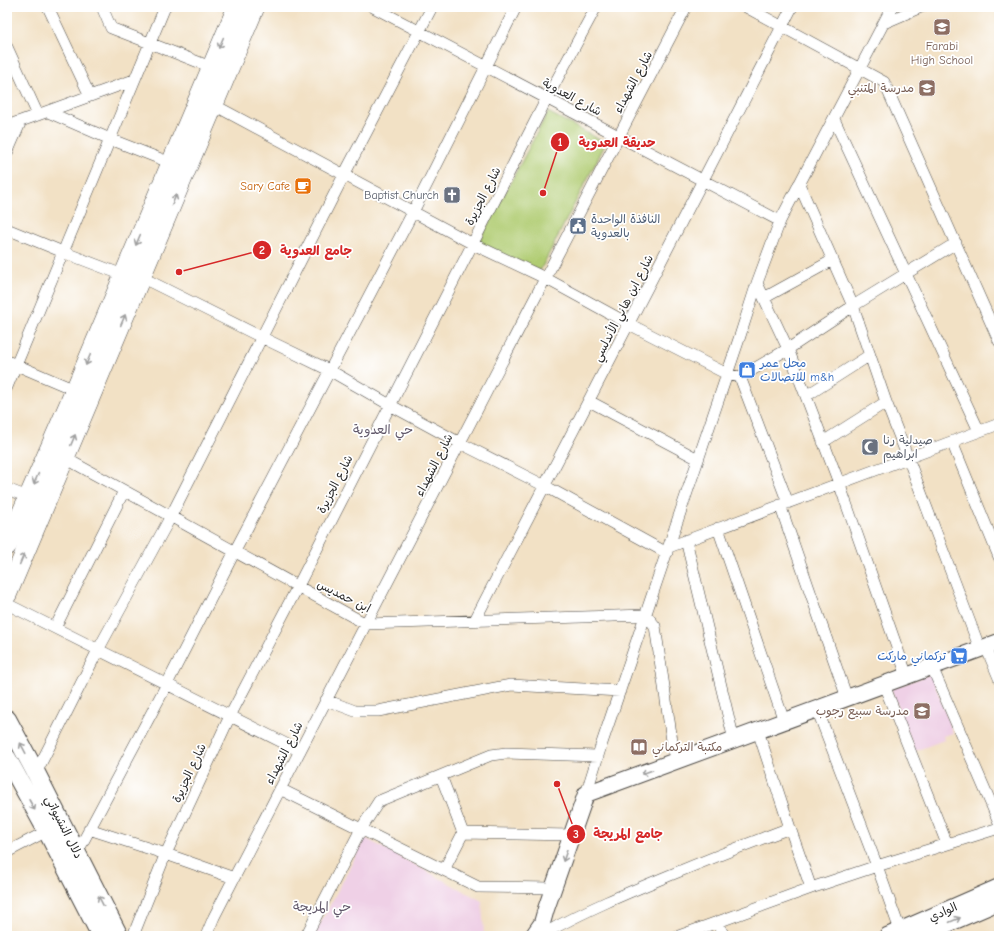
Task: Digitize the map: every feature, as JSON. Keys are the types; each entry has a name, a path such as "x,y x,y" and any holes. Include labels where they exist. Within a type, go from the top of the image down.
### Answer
{"highway":[{"path":"7,595 65,458 132,276 171,163 236,7"},
{"path":"7,546 75,390 132,276 214,105 255,7"}],"main road":[{"path":"543,932 553,888 586,794 988,646"},
{"name":"دلال النشيواتي","path":"7,718 119,936"},
{"path":"7,758 47,831 101,936"},
{"name":"الوادي","path":"894,933 999,887"},
{"name":"الوادي","path":"920,936 999,902"}],"street":[{"path":"48,7 90,96"},
{"path":"102,7 111,28 211,67"},
{"path":"7,387 12,363 63,252 165,7"},
{"name":"شارع العدوية","path":"373,7 780,220"},
{"path":"36,773 98,650 171,516 344,175 432,7"},
{"path":"77,853 167,684 329,370 413,212 516,7"},
{"name":"شارع الجزيرة","path":"133,936 166,854 230,716 547,98 596,7"},
{"name":"شارع الشهداء","path":"206,936 234,878 686,7"},
{"path":"746,7 884,82 999,341"},
{"name":"شارع ابن هاني الأندلسي","path":"475,620 792,7"},
{"path":"586,794 757,283 780,220 892,7"},
{"path":"884,23 921,7"},
{"path":"7,47 43,113 171,163"},
{"path":"7,126 134,80"},
{"path":"214,105 473,244 545,278 629,324 727,374 740,377 788,349 956,243"},
{"path":"834,119 979,432"},
{"path":"7,153 21,121"},
{"path":"799,184 854,306 886,402 908,458 988,646 999,678"},
{"path":"7,229 63,252 132,276 329,370 460,443 668,550"},
{"path":"764,298 833,260"},
{"path":"757,283 788,349 806,396 839,483 907,676"},
{"path":"806,396 870,355"},
{"path":"12,363 75,390"},
{"path":"740,377 784,504 847,698"},
{"path":"589,401 698,459"},
{"path":"823,442 886,402"},
{"path":"668,550 686,540 999,424"},
{"path":"952,442 999,557"},
{"name":"ابن حمديس","path":"65,458 366,624 646,615"},
{"path":"7,489 28,497"},
{"path":"55,628 124,491"},
{"path":"718,528 784,721"},
{"path":"686,540 734,740"},
{"path":"7,604 300,751"},
{"path":"646,615 655,626 675,761"},
{"path":"932,667 999,822"},
{"path":"326,700 355,711 378,711 511,685 620,691"},
{"path":"884,685 947,844"},
{"path":"817,709 877,866 894,933"},
{"path":"758,731 790,828 812,888"},
{"path":"306,936 361,829 378,801 491,755 506,753 598,756"},
{"path":"441,776 463,833 444,870"},
{"path":"280,789 478,887 553,888"},
{"path":"543,932 606,902 758,839 790,828"},
{"path":"679,936 877,866 999,828"},
{"path":"89,829 234,878"},
{"path":"7,852 47,831"},
{"path":"463,833 572,835"},
{"path":"717,922 724,936"}],"shaded area":[{"name":"مدرسة سبيع رجوب","path":"931,674 953,733 943,736 944,740 915,751 891,689"},
{"path":"365,838 482,901 484,936 314,936"}],"green space":[{"path":"548,112 606,143 540,271 478,243"}],"place":[{"name":"Farabi High School","path":"942,27"},
{"name":"مدرسة المتنبي","path":"927,88"},
{"name":"Sary Cafe","path":"303,186"},
{"name":"حديقة العدوية","path":"543,193"},
{"name":"Baptist Church","path":"452,195"},
{"name":"النافذة الواحدة بالعدوية","path":"578,226"},
{"name":"جامع العدوية","path":"179,272"},
{"name":"محل عمر للاتصالات m&h","path":"747,370"},
{"name":"صيدلية رنا ابراهيم","path":"870,447"},
{"name":"تركماني ماركت","path":"959,656"},
{"name":"مدرسة سبيع رجوب","path":"922,711"},
{"name":"مكتبة التركماني","path":"639,747"},
{"name":"جامع المريجة","path":"557,784"}],"district":[{"name":"حي العدوية","path":"383,429"},
{"name":"حي المريجة","path":"322,906"}]}
